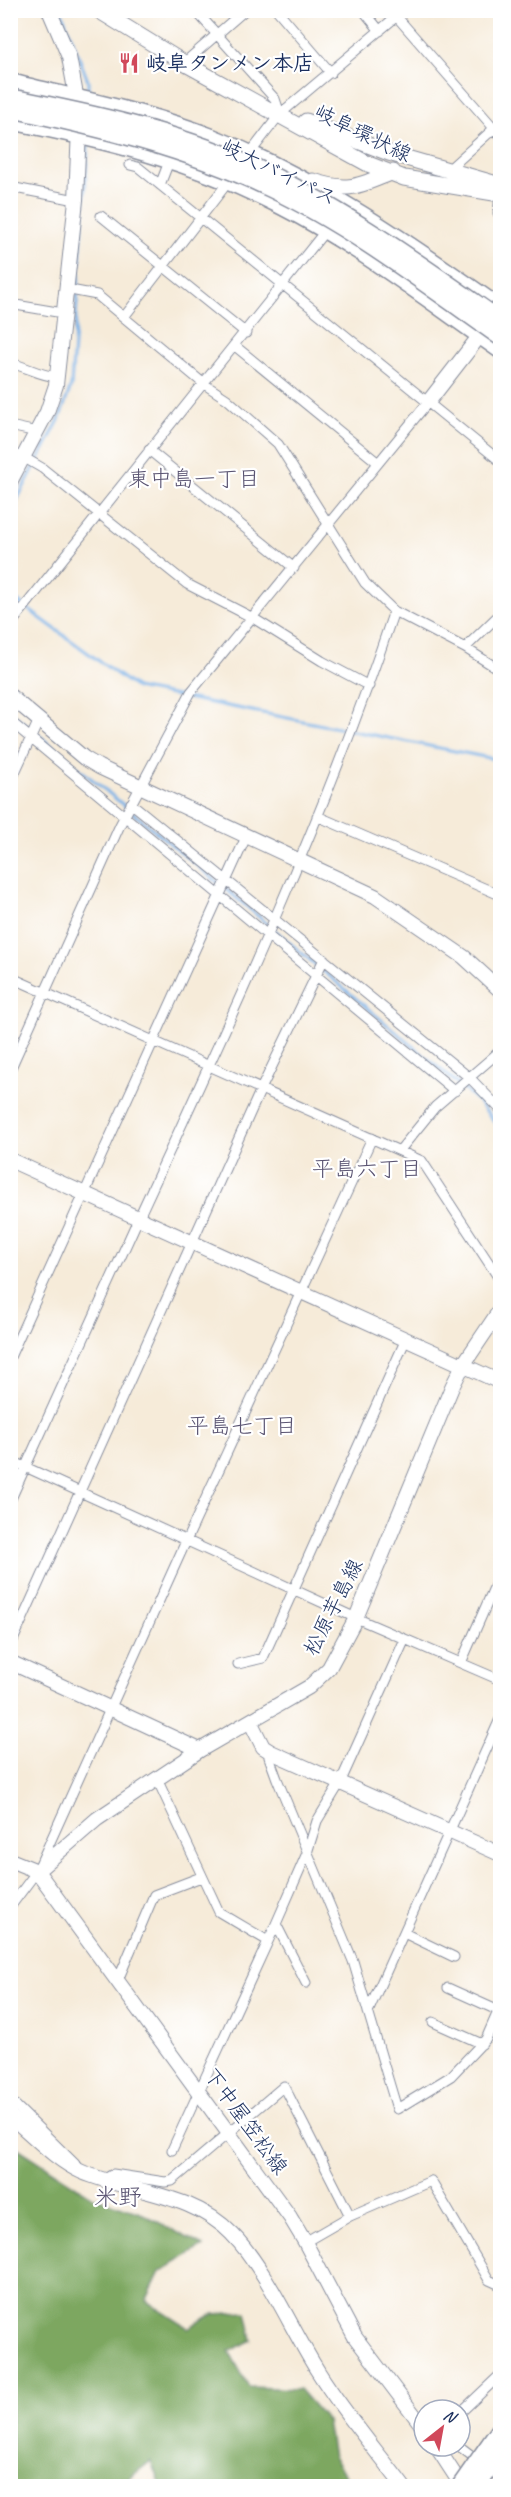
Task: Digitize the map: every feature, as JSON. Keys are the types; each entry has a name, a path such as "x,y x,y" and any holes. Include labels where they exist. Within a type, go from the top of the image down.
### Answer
{"highway":[{"path":"10,82 113,135 228,181 326,230 394,274 501,350"},
{"path":"10,98 79,117"},
{"name":"岐大バイパス","path":"10,98 113,119 164,134 245,163 337,210 501,321"},
{"name":"岐大バイパス","path":"10,109 112,131 162,146 271,189 370,246 501,337"},
{"path":"10,121 79,117 122,109 166,121 251,153 345,202 500,308"},
{"path":"113,135 180,148 191,167"},
{"path":"461,2487 501,2429"},
{"path":"476,2487 501,2453"}],"main road":[{"name":"岐阜環状線","path":"98,10 184,63 349,154 389,173 417,181 500,194"},
{"name":"岐阜環状線","path":"280,114 430,165 501,186"},
{"path":"296,175 330,186 347,188 356,187 416,164 430,165"}],"street":[{"path":"10,482 27,459 53,399 68,289 76,200 79,117 69,57 49,10"},
{"path":"195,10 275,99 280,114"},
{"path":"184,63 244,10"},
{"path":"277,10 331,73"},
{"path":"363,10 380,31"},
{"path":"124,316 280,114 401,14 499,129 448,170"},
{"path":"160,185 170,159"},
{"path":"130,165 138,167 501,461"},
{"path":"10,187 76,200"},
{"path":"500,194 498,213 501,216"},
{"path":"101,216 246,333"},
{"path":"10,626 326,230"},
{"path":"68,289 98,295 204,384 227,399 278,444 365,583 394,611 465,648 501,670"},
{"path":"10,304 63,314"},
{"path":"10,1070 140,786 191,692 429,401 500,308"},
{"path":"235,346 377,462"},
{"path":"10,363 25,366 39,375 57,377"},
{"path":"10,426 37,432"},
{"path":"149,450 294,568"},
{"path":"27,459 41,467 187,584 253,618 322,662 369,686"},
{"path":"10,1501 210,1066 300,860 352,732 394,611"},
{"path":"465,648 501,614"},
{"path":"10,696 37,722 99,767 375,896 464,957 501,990"},
{"path":"10,721 129,809 271,927 317,973 462,1085 501,1109"},
{"path":"10,783 37,722"},
{"path":"129,809 271,927 323,961 462,1085"},
{"path":"317,816 499,892"},
{"path":"10,1357 246,835"},
{"path":"10,1647 261,1089 323,961"},
{"path":"10,977 422,1161 501,1280"},
{"path":"400,1150 435,1107 501,1051"},
{"path":"10,1907 37,1871 372,1138"},
{"path":"10,1160 501,1382"},
{"name":"松原芋島線","path":"37,1871 82,1830 200,1750 309,1687 329,1668 356,1618 463,1365 501,1310"},
{"path":"238,1664 263,1658 406,1339"},
{"path":"10,1460 295,1588 356,1618 501,1680"},
{"path":"461,1663 501,1574"},
{"path":"172,2150 276,1924 307,1853 317,1821 340,1783 405,1639"},
{"path":"10,1662 200,1750"},
{"path":"368,2012 501,1719"},
{"path":"250,1722 263,1747 271,1752 501,1854"},
{"path":"271,1752 269,1757 277,1779 353,1961 397,2109 451,2076 482,2044 500,2009 448,1988"},
{"path":"157,1779 219,1912 268,1941"},
{"path":"10,1860 37,1871"},
{"name":"下中屋笠松線","path":"37,1871 118,1980 305,2242 355,2337 412,2412"},
{"path":"118,1980 154,1895 201,1877"},
{"path":"276,1924 306,1983"},
{"path":"404,1933 454,1957"},
{"path":"433,2022 482,2044"},
{"path":"105,2179 113,2174 165,2182 172,2181 284,2086 350,2216"},
{"path":"10,2100 82,2171"},
{"path":"10,2116 61,2159 82,2171 175,2199 206,2214 232,2234 258,2268 319,2374 403,2487"},
{"path":"305,2242 350,2216 431,2181 489,2280 501,2285"},
{"path":"472,2402 501,2375"},
{"path":"472,2455 500,2475"},
{"path":"444,2458 461,2487"},
{"path":"450,2468 476,2487"}],"green space":[{"path":"10,2143 93,2197 143,2214 203,2246 160,2272 146,2301 188,2328 213,2314 246,2312 252,2340 229,2351 249,2387 299,2389 327,2421 333,2457 353,2486 160,2486 151,2461 119,2486 11,2486"}],"waterway":[{"path":"61,10 88,81 88,93"},
{"path":"10,513 59,420 71,386 88,145"},
{"path":"10,596 136,688 500,760"},
{"path":"10,712 221,885"},
{"path":"226,889 317,966"},
{"path":"322,970 477,1100 500,1128"}],"place":[{"name":"岐阜タンメン本店","path":"129,63"}],"district":[{"name":"東中島一丁目","path":"194,479"},
{"name":"平島六丁目","path":"367,1169"},
{"name":"平島七丁目","path":"242,1426"},
{"name":"米野","path":"118,2197"}]}
